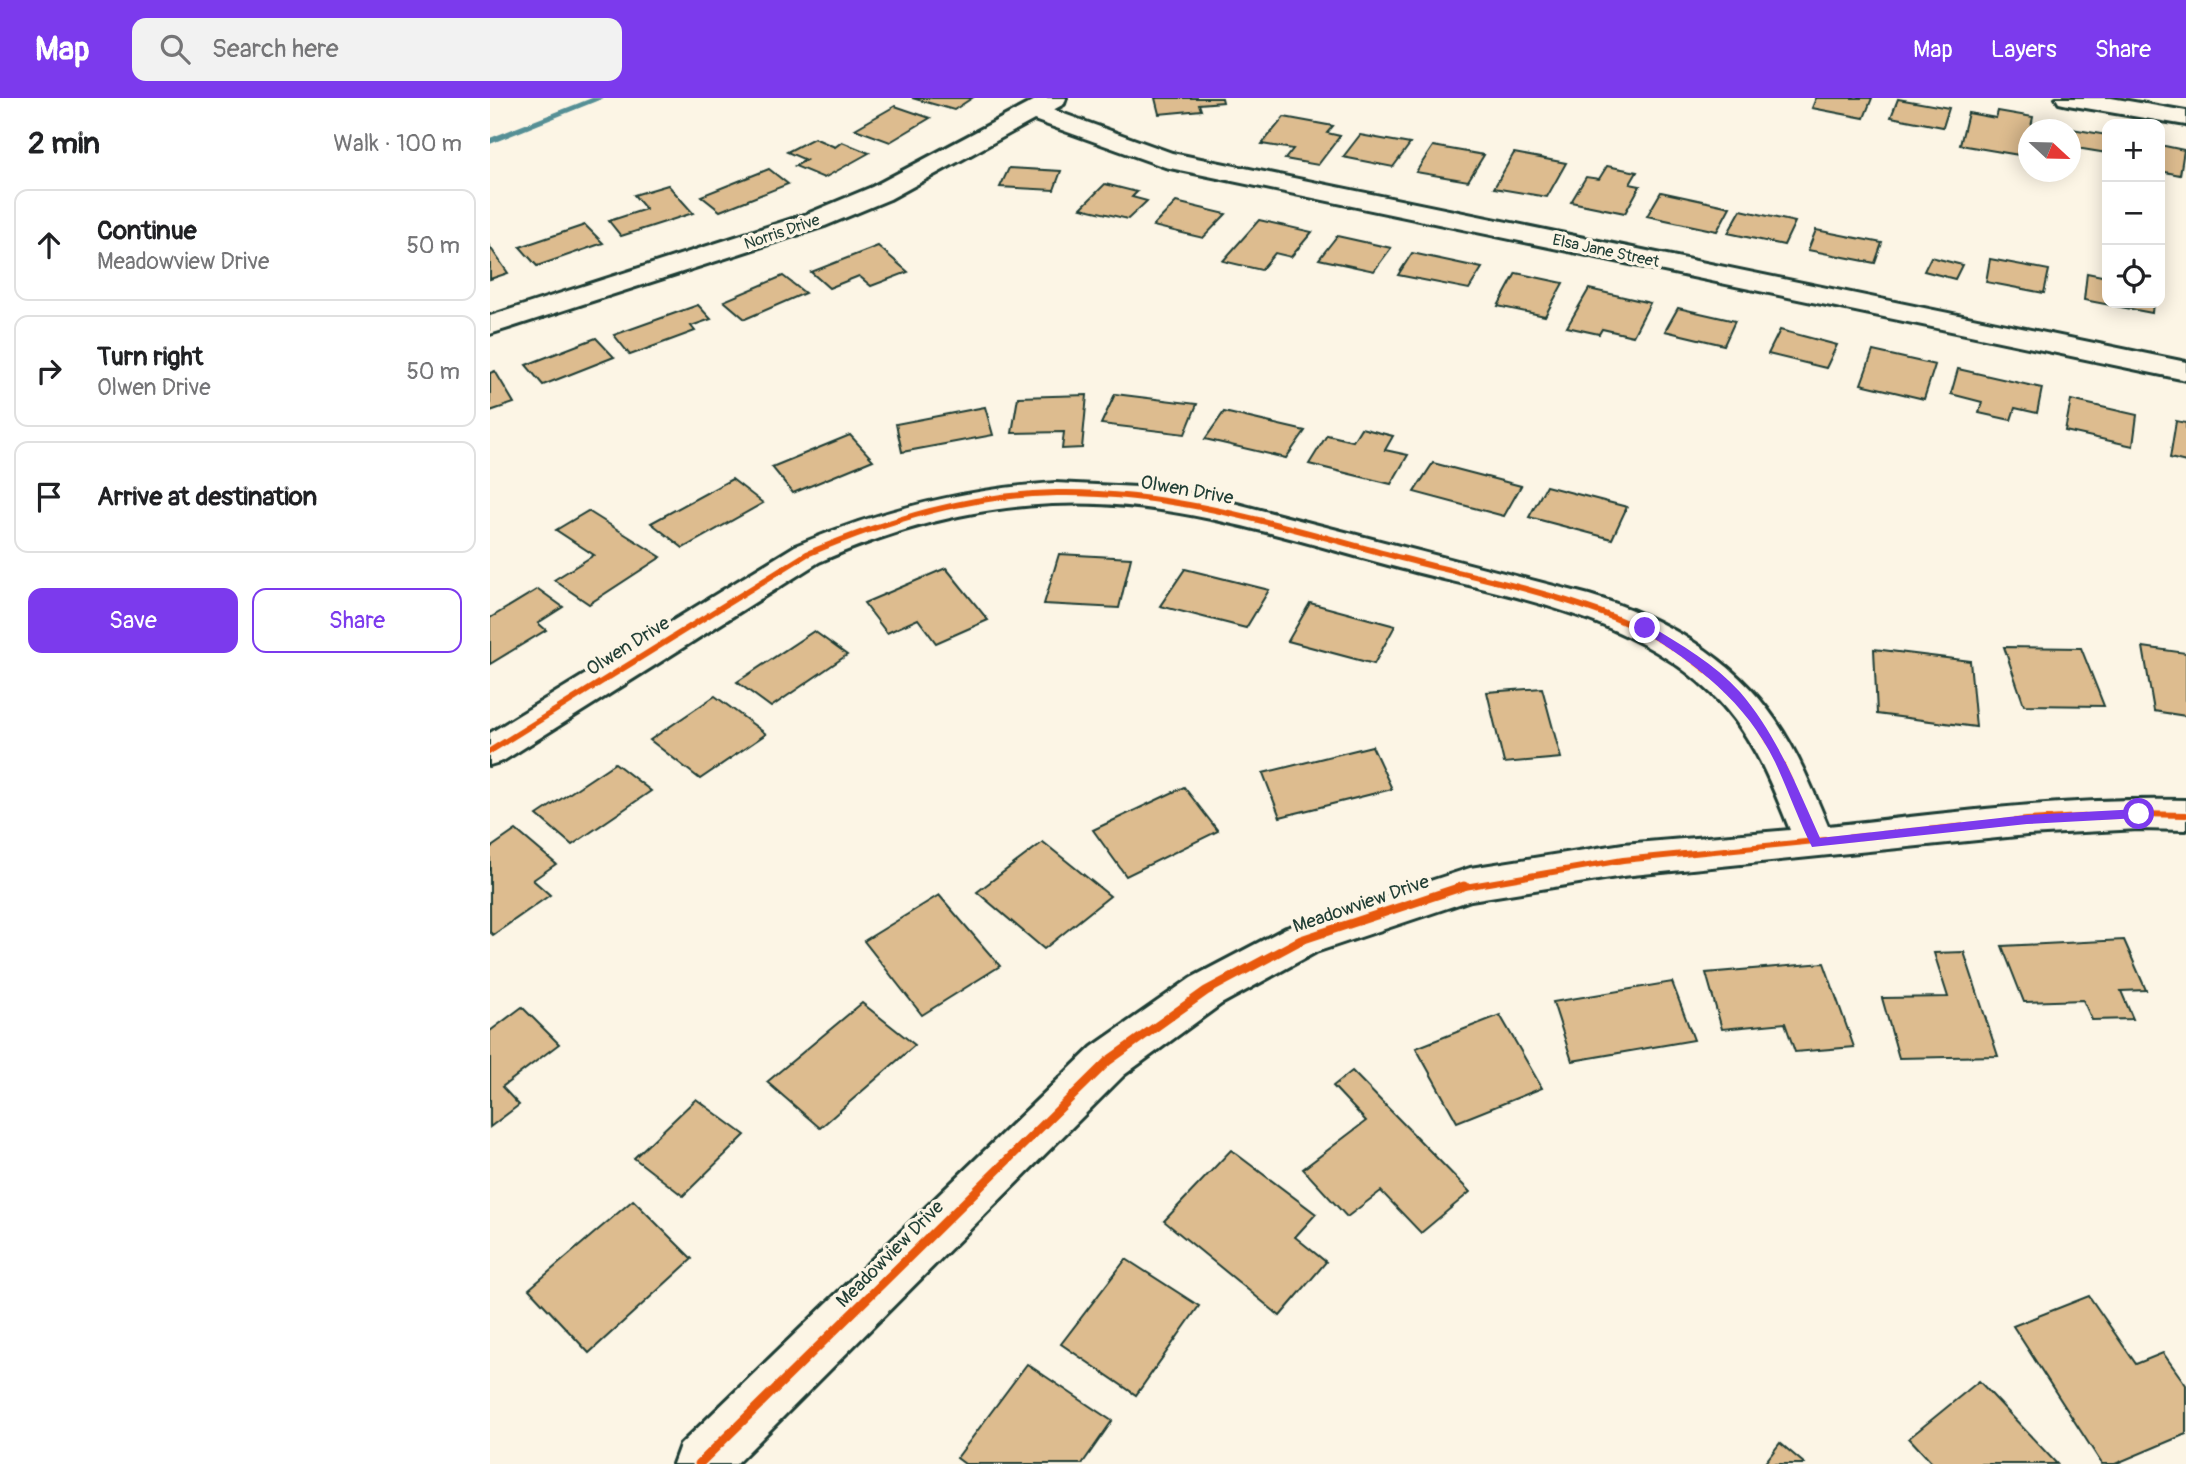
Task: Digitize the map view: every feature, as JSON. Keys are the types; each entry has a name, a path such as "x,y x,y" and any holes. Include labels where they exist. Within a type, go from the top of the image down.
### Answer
{"street":[{"name":"Norris Drive","path":"490,325 816,220 881,193 1056,98"},
{"path":"2068,98 2186,118"},
{"name":"Elsa Jane Street","path":"1032,111 1165,159 2186,371"},
{"name":"Olwen Drive","path":"490,751 807,554 859,530 974,499 1039,494 1117,495 1209,507 1589,607 1645,628 1693,657 1735,695 1779,758 1816,843"},
{"name":"Meadowview Drive","path":"699,1464 1108,1061 1206,991 1301,940 1470,884 1623,860 2027,820 2139,814 2186,815"}],"building":[{"path":"912,98 972,98 954,110"},
{"path":"1155,98 1222,98 1223,102 1199,104 1201,110 1159,114"},
{"path":"1816,98 1872,98 1864,118 1812,108"},
{"path":"1898,99 1949,108 1943,127 1891,117"},
{"path":"895,106 930,118 890,142 855,129"},
{"path":"1998,111 2033,117 2018,119 2018,155 1960,145 1968,113 1996,118"},
{"path":"1284,117 1333,126 1327,133 1340,136 1318,165 1285,159 1293,149 1262,144"},
{"path":"2081,131 2102,134 2102,152 2081,149"},
{"path":"1360,135 1410,144 1393,167 1343,157"},
{"path":"814,138 835,147 842,142 869,153 824,178 795,166 806,160 787,152"},
{"path":"1433,146 1484,155 1468,181 1416,172"},
{"path":"2165,146 2184,150 2180,175 2165,172"},
{"path":"1514,153 1566,163 1547,197 1494,188"},
{"path":"1607,166 1637,172 1630,184 1640,186 1625,213 1571,202 1586,177 1599,179"},
{"path":"1009,168 1061,171 1054,190 1000,187"},
{"path":"769,169 788,184 720,211 701,196"},
{"path":"1105,184 1137,192 1132,197 1147,201 1128,219 1081,208"},
{"path":"668,185 693,213 621,236 609,221 646,209 634,195"},
{"path":"1661,192 1730,207 1717,231 1647,216"},
{"path":"1176,202 1226,214 1203,238 1153,226"},
{"path":"1741,210 1795,222 1784,245 1728,233"},
{"path":"1259,220 1312,232 1291,257 1275,253 1261,270 1223,261"},
{"path":"585,225 603,243 537,266 520,247"},
{"path":"1816,230 1882,243 1875,263 1808,250"},
{"path":"1337,236 1391,248 1374,271 1319,259"},
{"path":"878,246 908,272 871,286 859,276 829,288 811,272"},
{"path":"490,247 508,273 490,279"},
{"path":"1412,253 1482,268 1469,289 1398,275"},
{"path":"1931,257 1962,265 1955,279 1924,271"},
{"path":"1990,259 2049,270 2044,293 1986,282"},
{"path":"1516,273 1563,283 1545,316 1498,306"},
{"path":"2087,273 2102,276 2102,303 2084,300"},
{"path":"783,276 805,293 745,319 724,301"},
{"path":"1589,289 1650,303 1633,336 1602,329 1599,334 1567,327"},
{"path":"698,305 711,319 691,326 695,331 630,355 614,335"},
{"path":"1678,308 1735,321 1724,345 1665,331"},
{"path":"2126,308 2152,308 2152,313"},
{"path":"1780,330 1837,345 1826,368 1768,354"},
{"path":"596,338 614,357 543,385 526,365"},
{"path":"1873,351 1935,365 1924,399 1861,384"},
{"path":"1958,369 2042,388 2037,413 2015,408 2011,420 1979,413 1982,402 1951,394"},
{"path":"495,371 514,403 490,411 490,373"},
{"path":"1115,394 1197,404 1185,434 1101,424"},
{"path":"1087,395 1082,448 1062,449 1064,432 1012,433 1018,397"},
{"path":"2071,400 2137,415 2133,446 2065,431"},
{"path":"985,407 993,435 902,452 896,424"},
{"path":"1224,412 1305,431 1286,458 1205,439"},
{"path":"2176,421 2186,423 2186,462 2170,458"},
{"path":"1361,428 1393,436 1385,450 1408,455 1391,484 1309,464 1327,435 1353,441"},
{"path":"850,435 873,460 793,493 772,467"},
{"path":"1433,463 1521,486 1504,516 1414,492"},
{"path":"732,479 763,503 683,548 651,523"},
{"path":"1546,486 1627,507 1612,539 1529,517"},
{"path":"588,511 661,557 589,604 554,580 594,555 556,530"},
{"path":"1059,554 1131,558 1119,608 1044,604"},
{"path":"946,568 988,620 936,643 918,619 887,633 864,603"},
{"path":"1185,569 1269,590 1246,628 1160,606"},
{"path":"538,589 563,607 538,623 546,630 490,664 490,618"},
{"path":"1310,603 1395,626 1374,664 1288,641"},
{"path":"814,631 847,655 771,707 737,682"},
{"path":"2004,647 2081,648 2104,706 2024,705"},
{"path":"2143,647 2186,653 2186,716 2154,711"},
{"path":"1874,649 1970,661 1976,727 1877,714"},
{"path":"1542,688 1561,758 1504,763 1487,692"},
{"path":"715,696 766,734 700,779 650,740"},
{"path":"1372,746 1392,789 1280,817 1263,773"},
{"path":"615,763 651,791 572,845 537,815"},
{"path":"1184,787 1218,831 1126,876 1093,830"},
{"path":"516,830 556,864 533,880 550,895 493,935 490,932 490,848"},
{"path":"1043,842 1110,896 1044,949 977,892"},
{"path":"939,895 1000,966 922,1015 864,941"},
{"path":"2124,940 2146,990 2121,991 2133,1019 2092,1020 2083,1000 2024,1002 2002,946"},
{"path":"1964,952 1998,1056 1899,1058 1882,998 1948,997 1934,953"},
{"path":"1824,963 1854,1047 1795,1052 1785,1023 1722,1029 1706,973"},
{"path":"1672,982 1694,1040 1572,1061 1553,1002"},
{"path":"862,1003 915,1045 820,1128 767,1082"},
{"path":"522,1007 559,1044 502,1087 519,1105 490,1127 490,1031"},
{"path":"1500,1015 1542,1088 1457,1122 1416,1048"},
{"path":"1352,1071 1470,1192 1421,1233 1381,1191 1347,1217 1303,1169 1366,1121 1333,1086"},
{"path":"696,1099 745,1135 683,1196 634,1158"},
{"path":"1231,1150 1316,1214 1295,1237 1326,1262 1280,1316 1164,1221"},
{"path":"633,1200 692,1259 589,1353 529,1289"},
{"path":"1126,1259 1199,1306 1136,1395 1061,1344"},
{"path":"2089,1296 2136,1364 2163,1353 2186,1385 2186,1434 2115,1464 2102,1464 2013,1326"},
{"path":"1027,1364 1112,1421 1082,1464 965,1464 957,1458"},
{"path":"1979,1381 2057,1464 1933,1464 1909,1438"},
{"path":"1780,1443 1805,1464 1764,1464"}],"waterway":[{"path":"490,141 600,98"}],"cycle path":[{"path":"490,751 807,554 904,517 954,505 1055,493 1106,494 1158,499 1260,520 1589,607 1648,632 1700,664 1745,705 1780,760 1816,843"},
{"path":"699,1464 1108,1061 1206,991 1301,940 1470,884 1623,860 2027,820 2139,814 2186,815"}],"route":[{"path":"1645,628 1693,657 1735,695 1779,758 1816,843 2027,820 2139,814"}]}
